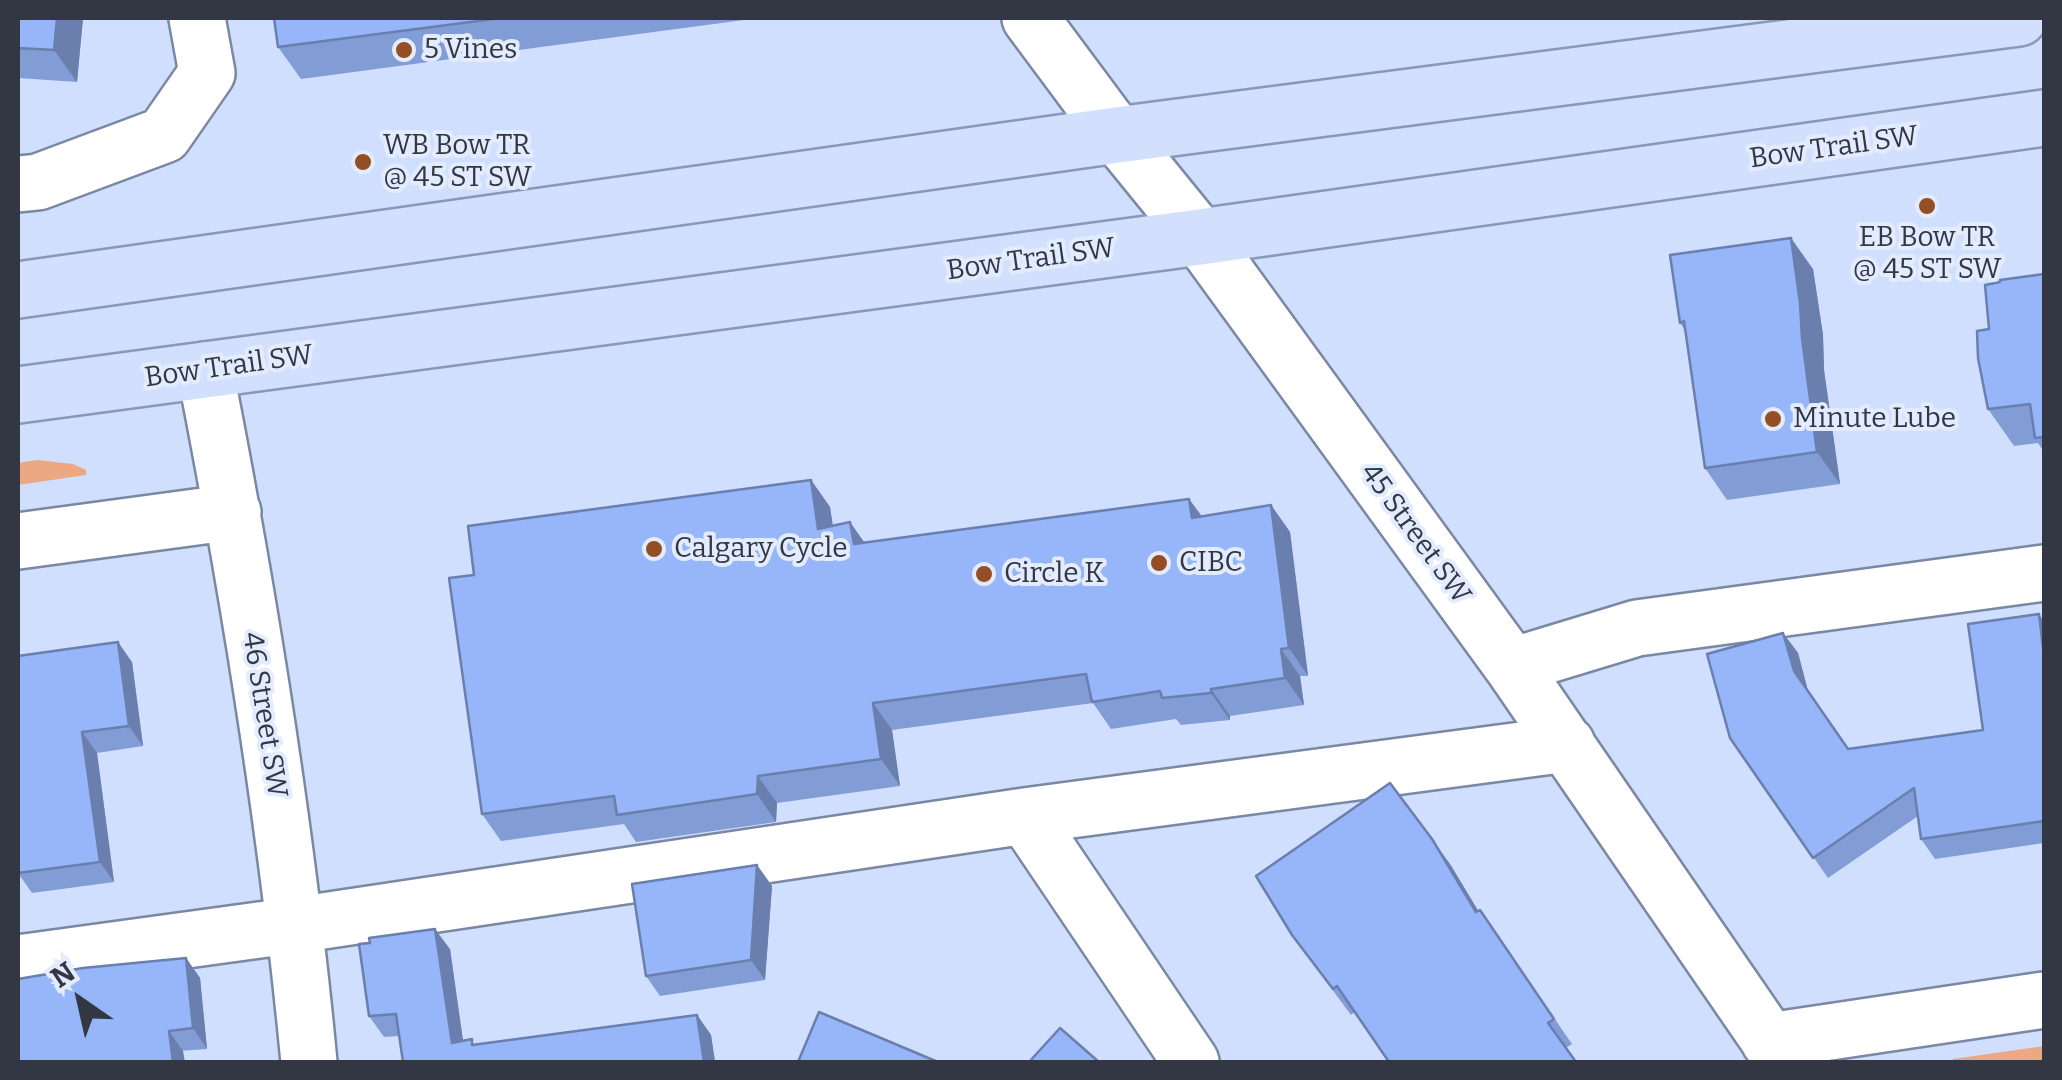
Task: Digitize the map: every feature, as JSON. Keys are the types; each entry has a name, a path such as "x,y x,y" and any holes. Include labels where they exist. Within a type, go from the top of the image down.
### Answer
{"main road":[{"path":"18,290 1117,135 2019,18"},
{"name":"Bow Trail SW","path":"18,396 1200,237 2044,118"}],"street":[{"path":"18,184 38,182 164,134 206,73 197,18"},
{"name":"45 Street SW","path":"1030,18 1117,135 1200,237 1512,666 1776,1052"},
{"name":"46 Street SW","path":"206,370 233,512 296,925 310,1062"},
{"path":"18,541 233,512"},
{"path":"1512,666 1638,628 2044,573"},
{"path":"18,962 296,925 1025,816 1566,744"},
{"path":"1025,816 1191,1062"},
{"path":"1776,1052 2044,1000"}],"shaded area":[{"path":"37,460 73,464 86,470 86,475 18,485 18,463"},
{"path":"2044,1046 2044,1062 1949,1062 1953,1059"}],"building":[{"path":"18,18 57,18 54,50 18,48"},
{"path":"274,18 501,18 278,47"},
{"name":"Minute Lube","path":"1791,238 1817,452 1705,468 1684,321 1680,323 1670,255"},
{"path":"2044,274 2044,437 2035,438 2030,404 1988,409 1977,331 1989,329 1985,285"},
{"path":"811,480 818,529 850,522 854,544 1189,499 1192,518 1271,505 1289,648 1281,649 1285,678 1211,689 1211,693 1162,698 1160,691 1092,702 1086,674 873,703 881,759 758,776 757,794 617,815 614,796 482,814 449,578 474,575 468,526"},
{"path":"2039,614 2044,656 2044,821 1921,839 1914,788 1813,858 1730,738 1707,654 1783,633 1794,671 1848,749 1983,730 1968,624"},
{"path":"118,642 129,726 82,732 100,862 18,873 18,656"},
{"path":"1390,783 1554,1019 1548,1023 1576,1062 1389,1062 1337,986 1333,989 1292,935 1256,876"},
{"path":"757,865 751,960 646,976 632,884"},
{"path":"435,929 452,1043 472,1039 472,1045 697,1015 704,1062 403,1062 396,1014 369,1016 359,944 370,943 369,938"},
{"path":"186,958 193,1028 169,1031 173,1062 18,1062 18,979"},
{"path":"819,1012 938,1062 798,1062"},
{"path":"1060,1028 1099,1062 1029,1062"}],"place":[{"name":"5 Vines","path":"404,50"},
{"name":"WB Bow TR @ 45 ST SW","path":"363,162"},
{"name":"EB Bow TR @ 45 ST SW","path":"1927,206"},
{"name":"Minute Lube","path":"1773,419"},
{"name":"Calgary Cycle","path":"654,549"},
{"name":"CIBC","path":"1159,563"},
{"name":"Circle K","path":"984,574"}]}
